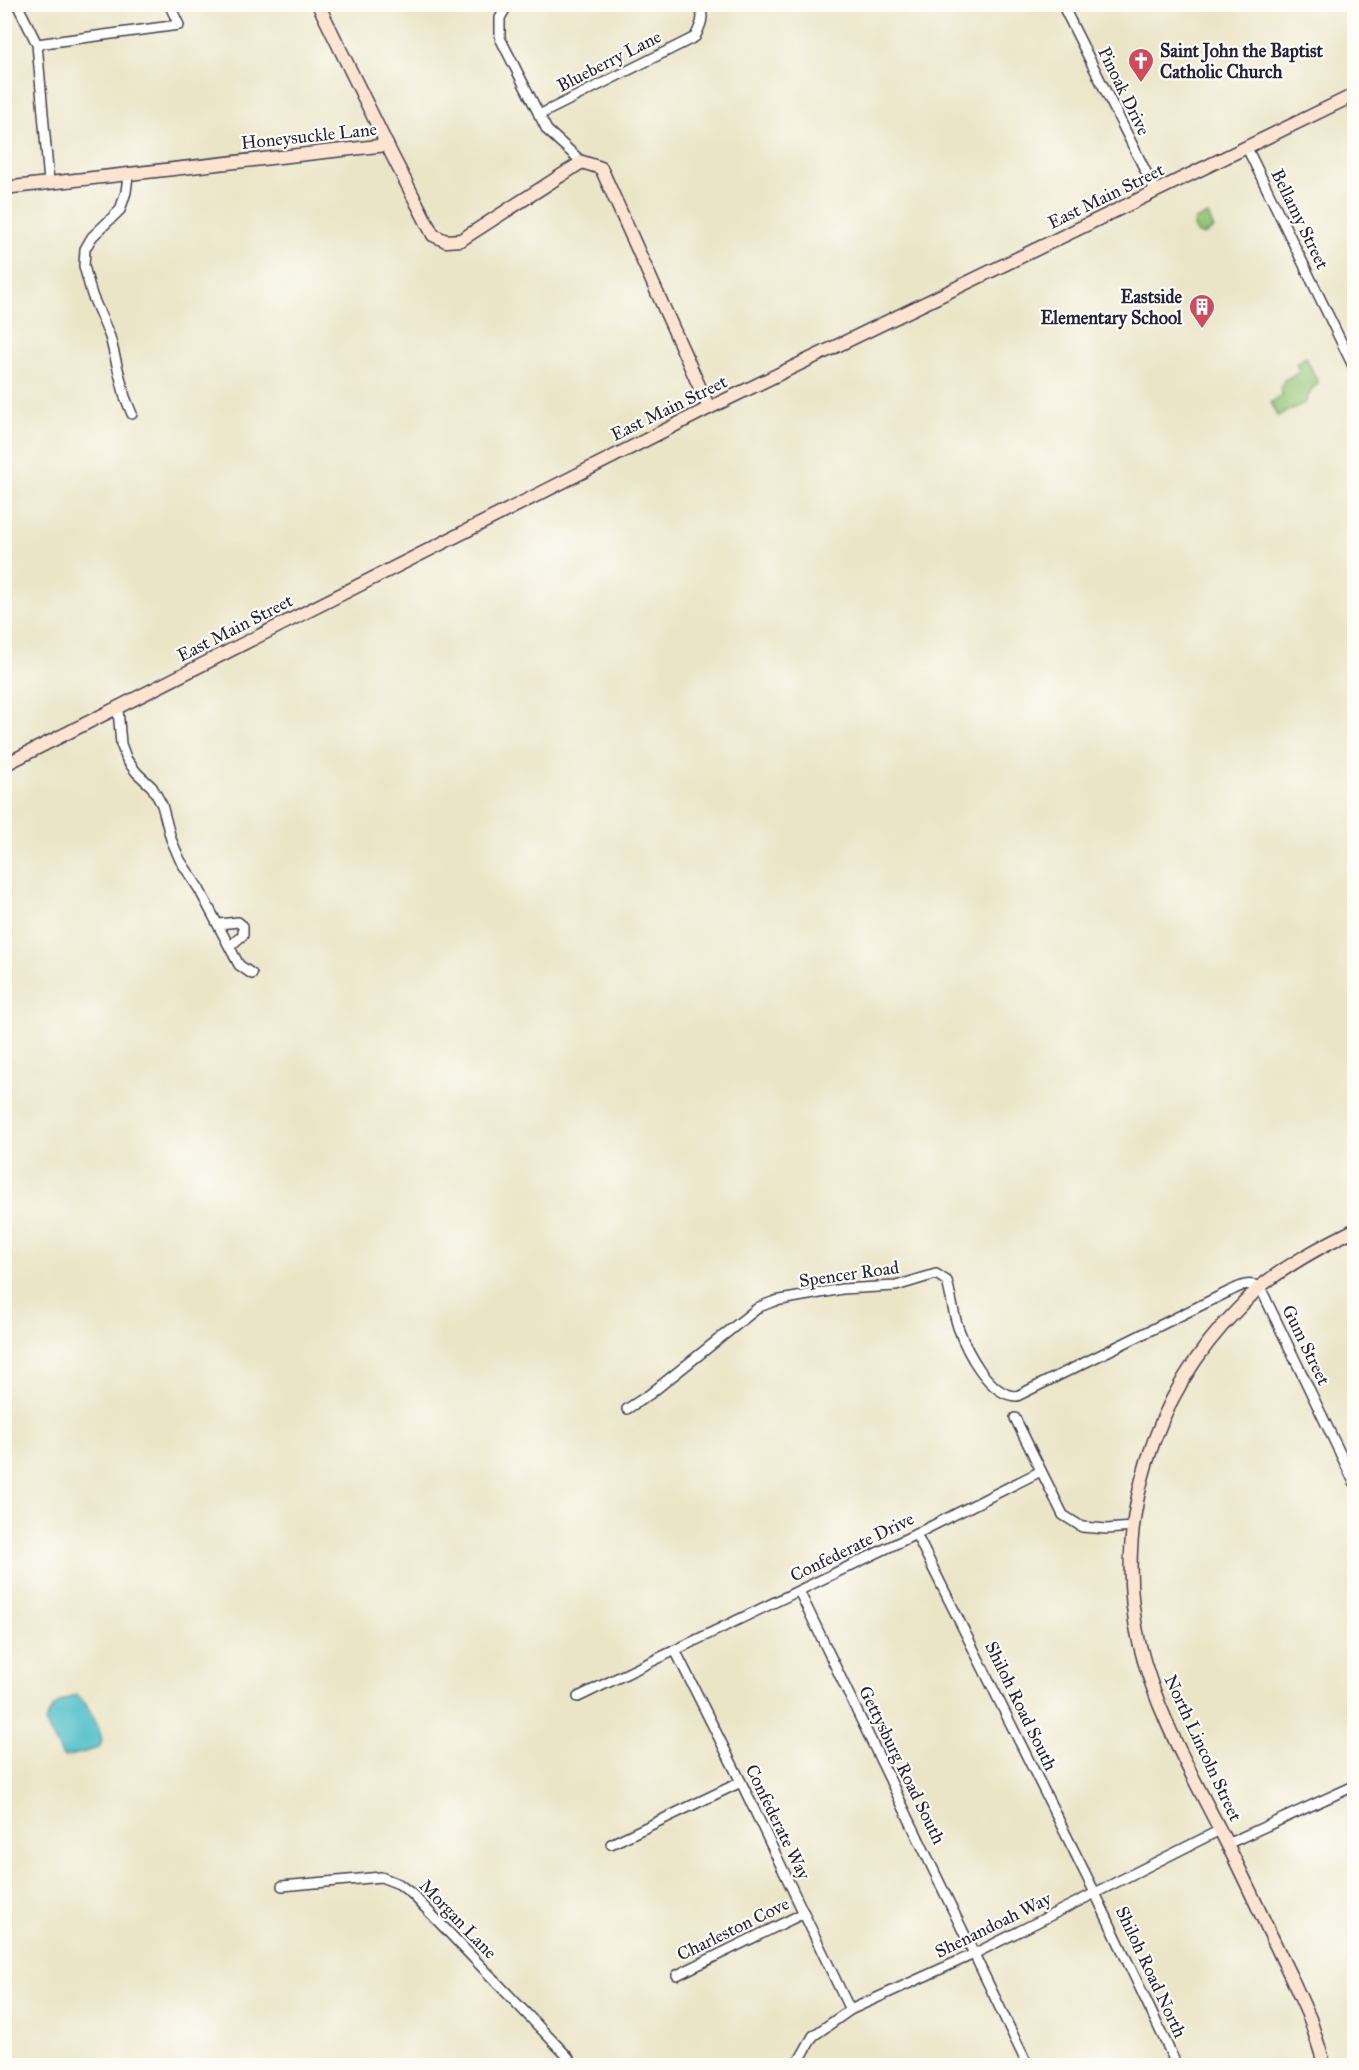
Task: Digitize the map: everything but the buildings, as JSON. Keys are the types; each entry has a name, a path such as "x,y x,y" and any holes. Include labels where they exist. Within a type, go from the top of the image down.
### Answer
{"street":[{"path":"17,4 37,44 49,182"},
{"path":"37,44 179,25 169,4"},
{"path":"318,4 387,145"},
{"path":"508,4 500,18 500,38 547,130 582,162 601,168 709,408"},
{"name":"Blueberry Lane","path":"539,115 694,37 702,24 699,4"},
{"name":"Pinoak Drive","path":"1062,4 1156,192"},
{"name":"East Main Street","path":"4,765 466,529 709,408 1247,148 1353,100"},
{"name":"Honeysuckle Lane","path":"4,189 49,182 128,176 344,148 387,145 433,235 446,241 461,240 473,234 582,162"},
{"name":"Bellamy Street","path":"1247,148 1354,368"},
{"path":"128,176 120,210 92,237 85,249 84,266 92,295 110,337 125,397 132,414"},
{"path":"118,708 121,744 126,760 152,787 162,804 171,839 180,860 219,924 239,964 252,974"},
{"path":"219,924 238,922 243,926 243,935 230,946"},
{"name":"North Lincoln Street","path":"1325,2066 1310,2019 1157,1702 1140,1644 1131,1583 1132,1527 1151,1449 1176,1391 1204,1347 1260,1287 1295,1262 1354,1230"},
{"name":"Spencer Road","path":"627,1409 657,1389 759,1307 775,1301 842,1289 896,1286 936,1274 947,1281 958,1326 983,1373 993,1386 1010,1396 1017,1396 1245,1284 1255,1284 1260,1287"},
{"name":"Gum Street","path":"1260,1287 1354,1482"},
{"path":"1016,1418 1063,1515 1082,1527 1107,1529 1132,1527"},
{"name":"Confederate Drive","path":"578,1697 1041,1471"},
{"name":"Shiloh Road South","path":"916,1534 1095,1893"},
{"name":"Gettysburg Road South","path":"799,1591 1028,2066"},
{"name":"Confederate Way","path":"675,1650 850,2010"},
{"path":"610,1844 741,1782"},
{"path":"1227,1844 1354,1786"},
{"name":"Shenandoah Way","path":"796,2066 813,2036 850,2010 974,1954 1220,1830"},
{"name":"Morgan Lane","path":"282,1886 381,1877 399,1884 425,1908 568,2057 573,2066"},
{"name":"Shiloh Road North","path":"1095,1893 1177,2066"},
{"name":"Charleston Cove","path":"677,1974 804,1913"}],"green space":[{"path":"1208,215 1214,229 1203,235 1198,234 1194,227 1195,220"},
{"path":"1306,357 1318,383 1305,403 1277,416 1271,402 1283,396 1280,389 1284,380 1300,372 1296,364"}],"water":[{"path":"77,1695 93,1716 102,1741 99,1748 66,1757 63,1756 45,1723 50,1712 57,1705"}],"place":[{"name":"Saint John the Baptist Catholic Church","path":"1141,84"},
{"name":"Eastside Elementary School","path":"1202,330"}]}
